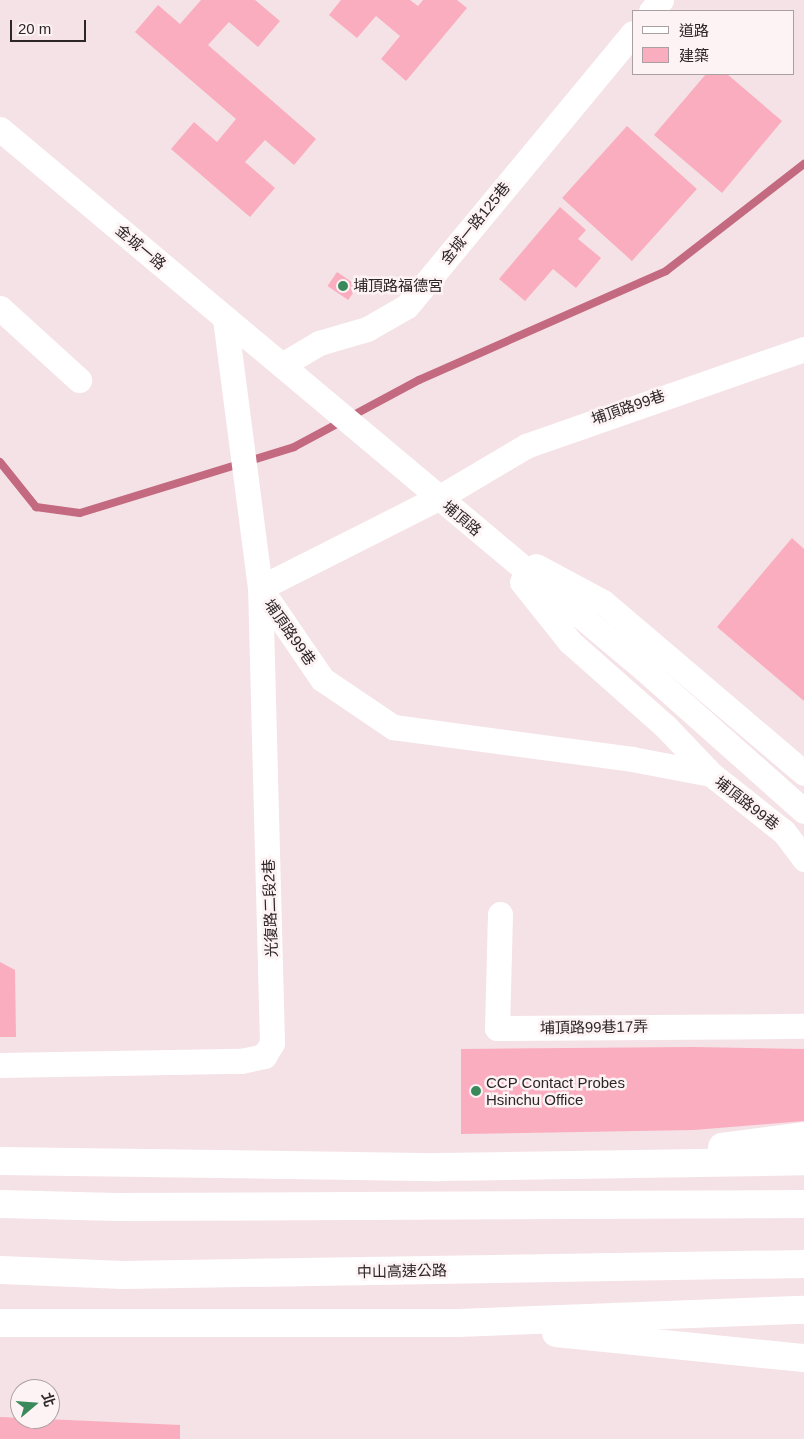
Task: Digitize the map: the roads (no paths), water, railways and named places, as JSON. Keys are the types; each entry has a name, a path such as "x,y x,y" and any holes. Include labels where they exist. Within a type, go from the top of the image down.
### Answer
{"highway":[{"path":"439,1167 740,1145 804,1136"},
{"path":"0,1161 439,1167 804,1161"},
{"path":"0,1204 804,1204"},
{"name":"中山高速公路","path":"0,1270 123,1275 804,1264"},
{"path":"0,1323 458,1322 804,1310"},
{"path":"458,1322 804,1358"}],"street":[{"path":"653,10 661,0"},
{"name":"金城一路125巷","path":"282,365 319,343 367,329 407,306 632,34"},
{"name":"金城一路","path":"0,129 282,365"},
{"path":"0,308 79,380"},
{"name":"光復路二段2巷","path":"0,1065 241,1061 264,1056 272,1043 260,588 225,318"},
{"name":"埔頂路99巷","path":"804,350 632,406 526,446 438,498 260,588 322,679 394,727 632,759 711,774 784,832 804,859"},
{"name":"埔頂路","path":"282,365 488,540 644,669 804,811"},
{"path":"488,540 603,602 804,773"},
{"path":"488,540 570,642 665,726 711,774"},
{"name":"埔頂路99巷17弄","path":"500,914 497,1028 804,1026"}],"waterway":[{"path":"0,462 36,507 80,513 294,447 419,380 666,271 804,164"}],"place":[{"name":"埔頂路福德宮","path":"343,286"},
{"name":"CCP Contact Probes Hsinchu Office","path":"476,1091"}]}
